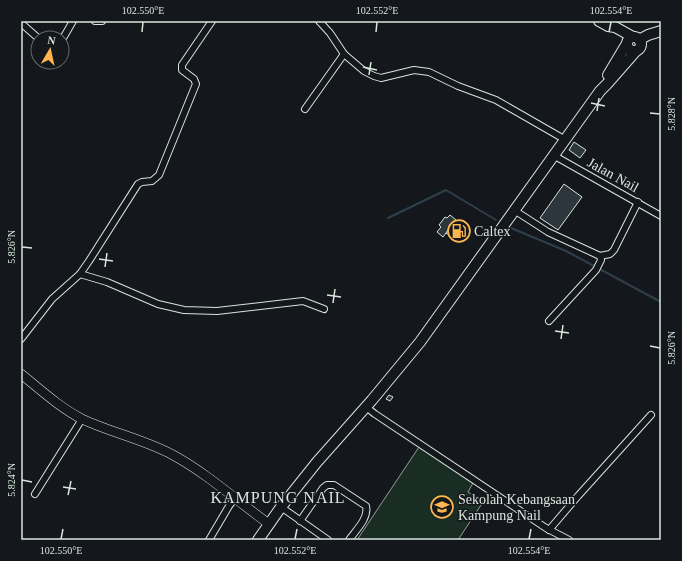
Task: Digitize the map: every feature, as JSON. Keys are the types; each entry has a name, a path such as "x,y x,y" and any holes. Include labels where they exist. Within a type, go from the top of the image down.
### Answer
{"main road":[{"path":"604,23 612,31 633,44"},
{"path":"258,540 281,507 317,462 366,407 420,342 633,44 648,35 660,32"}],"street":[{"path":"68,30 73,21"},
{"path":"95,21 102,21"},
{"path":"21,339 52,299 80,274 132,191 140,182 149,182 154,180 162,170 196,84 194,79 182,70 182,65 212,21"},
{"path":"319,21 330,32 344,54 364,71 374,76 381,78 414,70 429,72 458,86 496,100 564,139"},
{"path":"21,23 30,31"},
{"path":"305,109 344,54"},
{"name":"Jalan Nail","path":"553,155 661,216"},
{"path":"514,210 548,232 600,256 610,254 614,250 638,202"},
{"path":"549,321 597,268 600,256"},
{"path":"80,274 106,282 158,304 184,310 217,311 303,301 324,309"},
{"path":"21,374 62,408 82,419 164,450 206,475 269,524"},
{"path":"366,407 550,530 569,540"},
{"path":"550,530 578,496 651,415"},
{"path":"34,494 82,419"},
{"path":"300,520 323,488 327,485 334,485 366,506 366,516 349,540"},
{"path":"209,540 235,498"},
{"path":"281,507 328,540"}],"green space":[{"name":"Sekolah Kebangsaan Kampung Nail","path":"419,447 473,483 468,492 483,502 458,540 357,540"}],"building":[{"path":"574,142 586,150 580,158 569,150"},
{"path":"564,184 582,197 558,230 540,218"},
{"path":"450,215 456,220 443,237 437,232 441,227 439,225 445,217 447,218"},
{"path":"458,221 466,227 456,240 446,233 452,225 454,227"},
{"path":"389,395 393,397 390,401 386,399"}],"waterway":[{"path":"388,218 446,190 496,220"},
{"path":"511,228 566,251 661,302"}],"place":[{"name":"Caltex","path":"459,231"},
{"name":"Sekolah Kebangsaan Kampung Nail","path":"442,507"}],"district":[{"name":"KAMPUNG NAIL","path":"278,497"}]}
